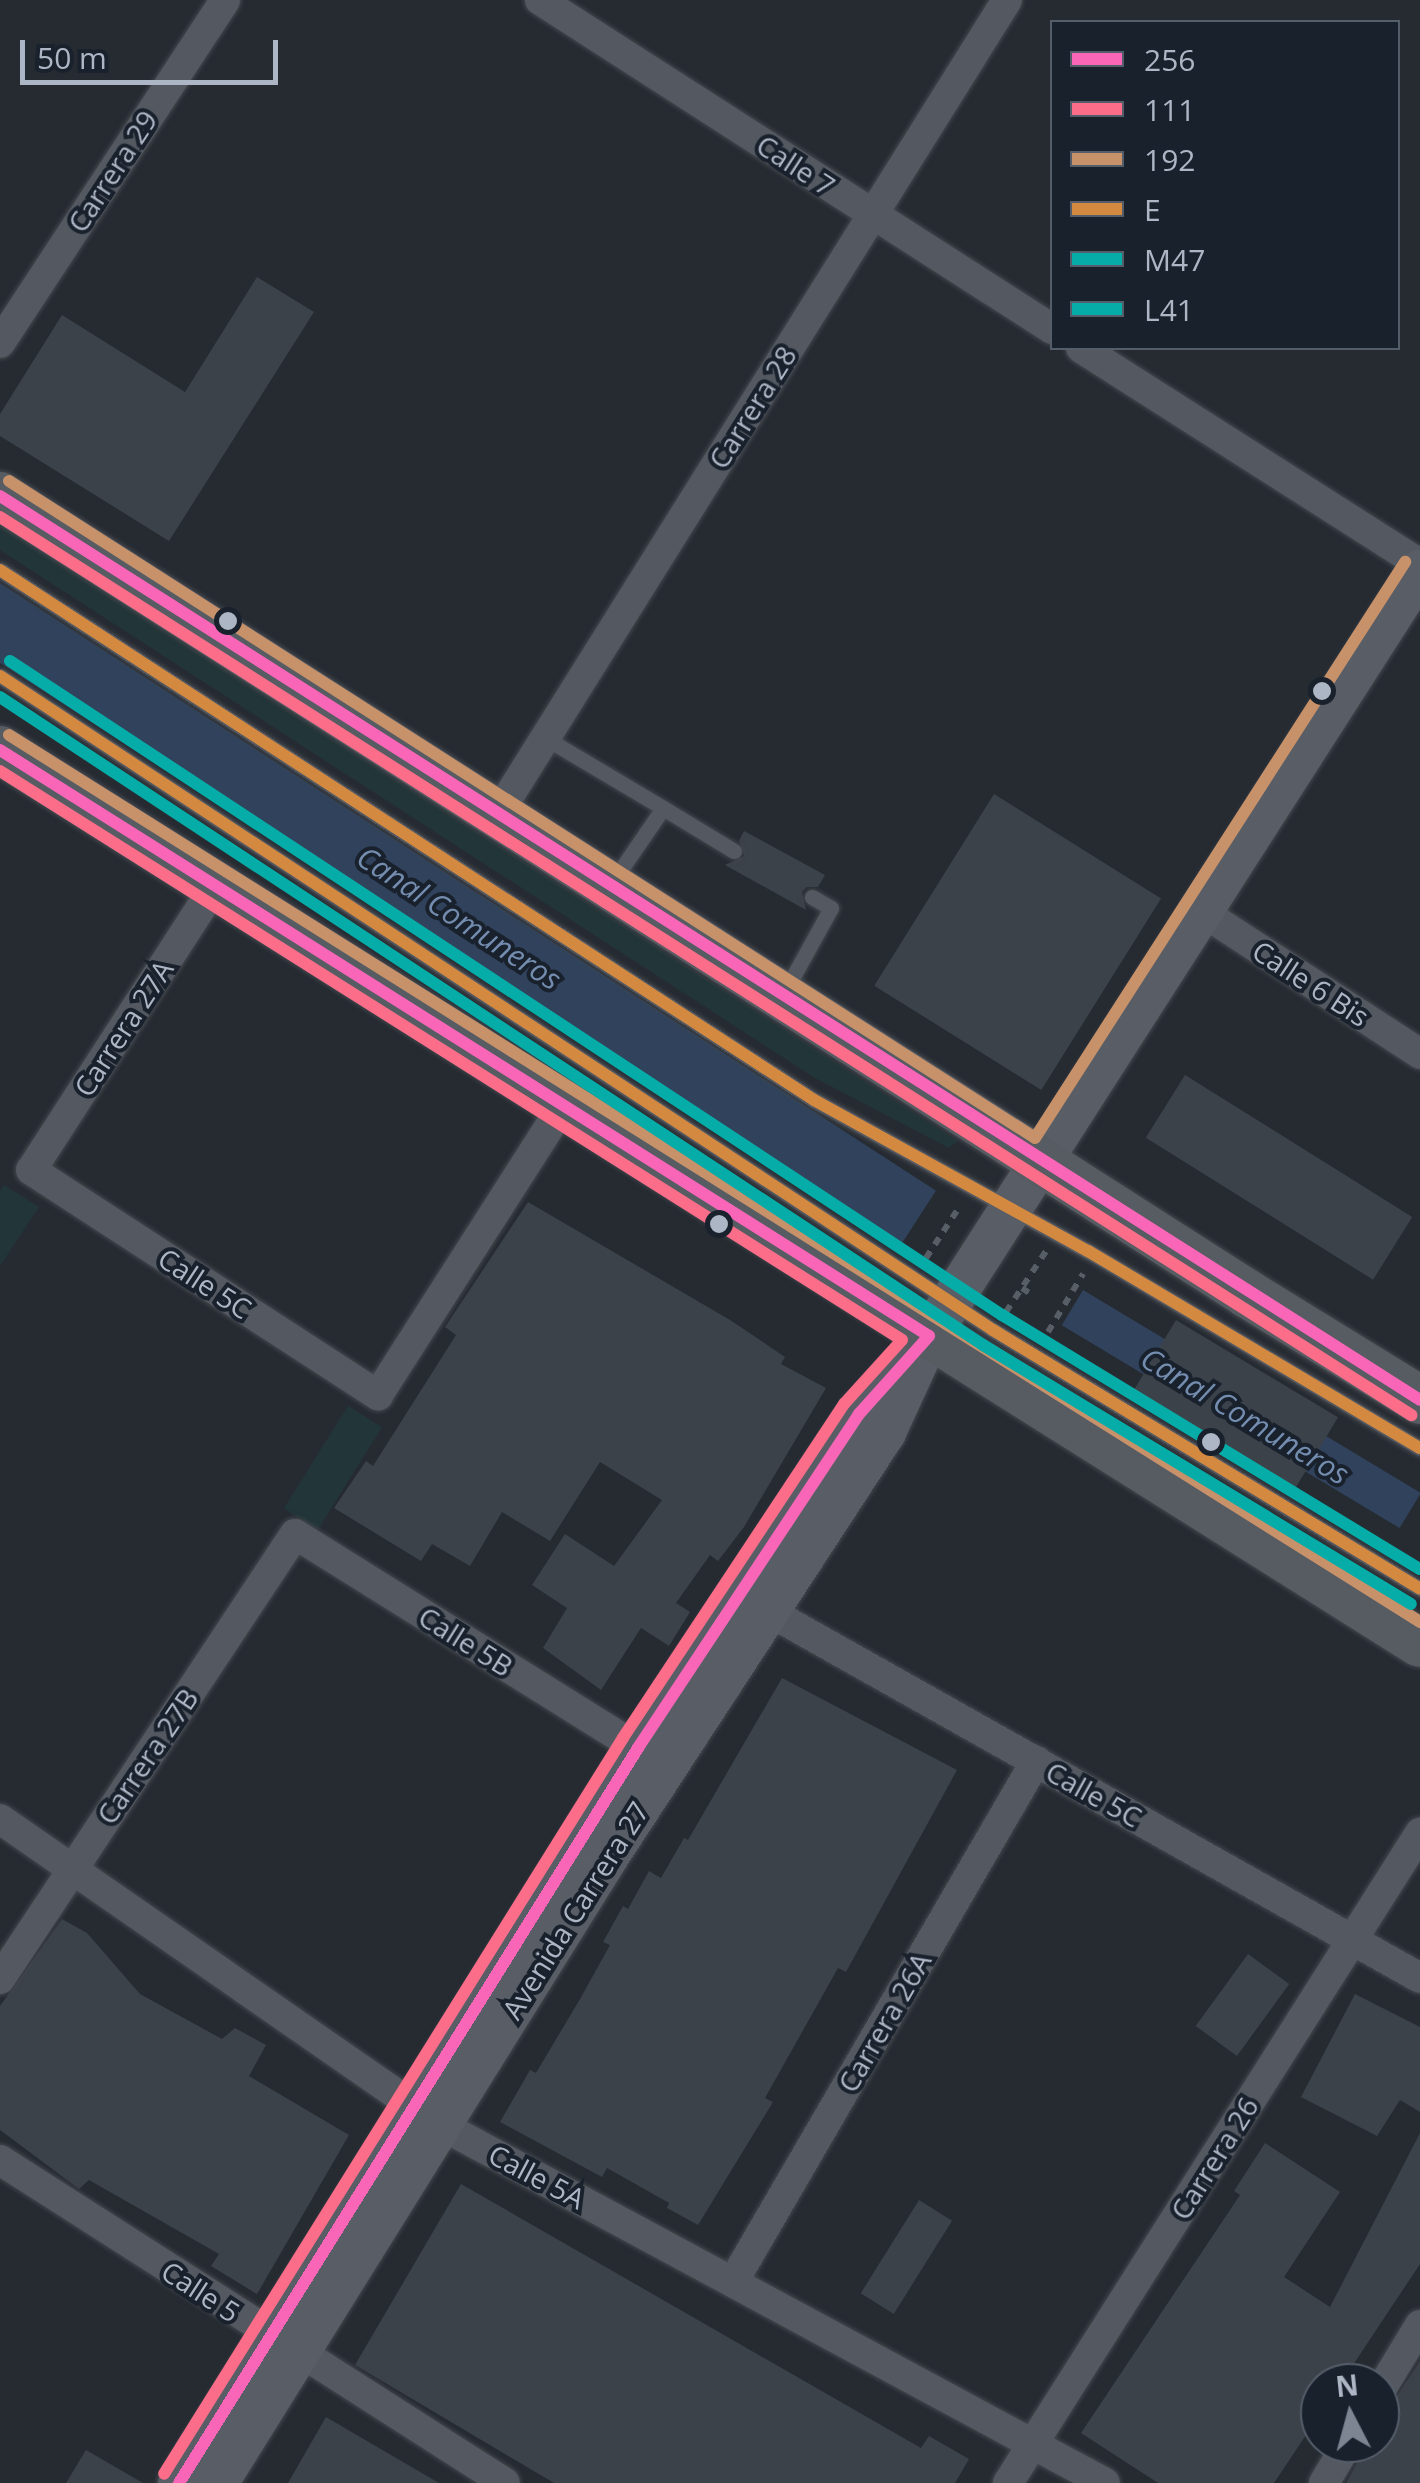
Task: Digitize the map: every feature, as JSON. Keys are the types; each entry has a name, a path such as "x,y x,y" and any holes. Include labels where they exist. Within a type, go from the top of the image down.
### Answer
{"main road":[{"path":"0,496 1040,1162 1420,1400"},
{"name":"Avenida Carrera 27","path":"178,2483 284,2345 428,2115 885,1432 940,1319 1420,572"},
{"path":"0,750 564,1106 940,1319 1420,1643"},
{"name":"Avenida Carrera 27","path":"428,2115 638,1748 858,1414 940,1319"},
{"name":"Avenida Carrera 27","path":"217,2483 284,2345"}],"street":[{"name":"Carrera 29","path":"0,343 225,0"},
{"name":"Calle 7","path":"540,0 1050,328"},
{"name":"Carrera 28","path":"498,815 1008,0"},
{"path":"1084,350 1420,564"},
{"name":"Carrera 27A","path":"31,1170 215,886"},
{"name":"Calle 6 Bis","path":"1201,912 1420,1054"},
{"name":"Calle 5C","path":"31,1170 378,1395 564,1106"},
{"name":"Calle 5B","path":"295,1534 638,1748"},
{"name":"Carrera 27B","path":"0,1979 295,1534"},
{"name":"Calle 5C","path":"768,1610 1420,1978"},
{"name":"Carrera 26A","path":"733,2282 1036,1761"},
{"name":"Calle 5A","path":"0,1819 428,2115 1105,2483"},
{"name":"Carrera 26","path":"1008,2483 1420,1833"},
{"name":"Calle 5","path":"3,2169 505,2483"},
{"path":"1397,2363 1420,2325"}],"lane":[{"path":"0,570 814,1100 1010,1209 1420,1448"},
{"path":"0,676 882,1258 940,1319 1420,1589"},
{"path":"547,739 734,850"},
{"path":"610,886 663,808"},
{"path":"782,996 831,908 812,897"}],"path":[{"path":"922,1264 966,1198"},
{"path":"1003,1316 1050,1246"},
{"path":"1060,1340 1046,1331 1055,1308 1081,1273 1096,1282"},
{"path":"1022,1288 1032,1295"}],"green space":[{"path":"0,524 958,1141 949,1148 815,1078 0,550"},
{"path":"4,1185 39,1207 0,1266 0,1191"},
{"path":"348,1406 382,1427 318,1530 284,1509"}],"water":[{"name":"Canal Comuneros","path":"0,583 936,1191 899,1247 0,663"},
{"name":"Canal Comuneros","path":"1083,1290 1420,1492 1400,1528 1062,1325"}],"building":[{"path":"257,277 314,312 169,541 0,436 0,414 62,315 185,392"},
{"path":"994,794 1161,898 1041,1090 874,986"},
{"path":"744,831 825,875 818,887 807,887 802,892 806,910 725,865 744,856 739,841"},
{"path":"1185,1075 1412,1217 1373,1280 1146,1138"},
{"path":"528,1202 730,1320 785,1357 781,1364 826,1388 744,1527 718,1561 710,1555 676,1603 690,1612 669,1646 641,1628 601,1690 543,1648 567,1608 532,1585 565,1534 614,1566 662,1500 600,1462 550,1541 502,1512 470,1566 432,1544 421,1561 334,1508 366,1461 373,1466 456,1335 445,1327"},
{"path":"1176,1320 1338,1417 1294,1491 1132,1394"},
{"path":"782,1678 957,1770 846,1972 838,1968 765,2098 773,2102 698,2225 667,2208 669,2203 607,2168 602,2177 500,2122 530,2070 536,2073 580,1999 610,1945 603,1942 623,1906 628,1909 649,1871 661,1878 684,1838 688,1840"},
{"path":"62,1919 87,1933 140,1994 222,2039 235,2028 266,2045 249,2076 349,2135 257,2294 211,2266 219,2254 89,2180 79,2189 0,2130 0,2006"},
{"path":"1248,1954 1289,1984 1237,2056 1196,2026"},
{"path":"1355,1994 1420,2027 1420,2112 1400,2100 1377,2136 1301,2097"},
{"path":"1420,2133 1420,2264 1354,2363 1300,2363 1300,2444 1274,2483 1158,2483 1081,2433 1240,2195 1234,2191 1265,2143 1340,2192 1284,2277 1330,2307"},
{"path":"461,2184 921,2448 929,2436 969,2459 955,2483 554,2483 355,2365"},
{"path":"919,2200 952,2221 894,2314 861,2293"},
{"path":"1420,2361 1420,2483 1346,2483 1357,2463 1400,2463 1400,2392"},
{"path":"326,2417 439,2483 288,2483"},
{"path":"86,2450 143,2483 66,2483"}],"transit line":[{"name":"192","path":"9,481 1035,1138 1405,562"},
{"name":"256","path":"0,496 1420,1400"},
{"name":"111","path":"0,517 1411,1415"},
{"name":"E","path":"0,570 814,1100 1088,1251 1420,1448"},
{"name":"L41","path":"10,661 1002,1315 1420,1569"},
{"name":"E","path":"0,676 993,1330 1420,1589"},
{"name":"M47","path":"0,697 983,1345 1411,1604"},
{"name":"192","path":"9,735 1420,1622"},
{"name":"256","path":"0,750 929,1336 859,1414 638,1748 179,2483"},
{"name":"111","path":"0,771 902,1340 844,1404 623,1738 164,2474"}]}
